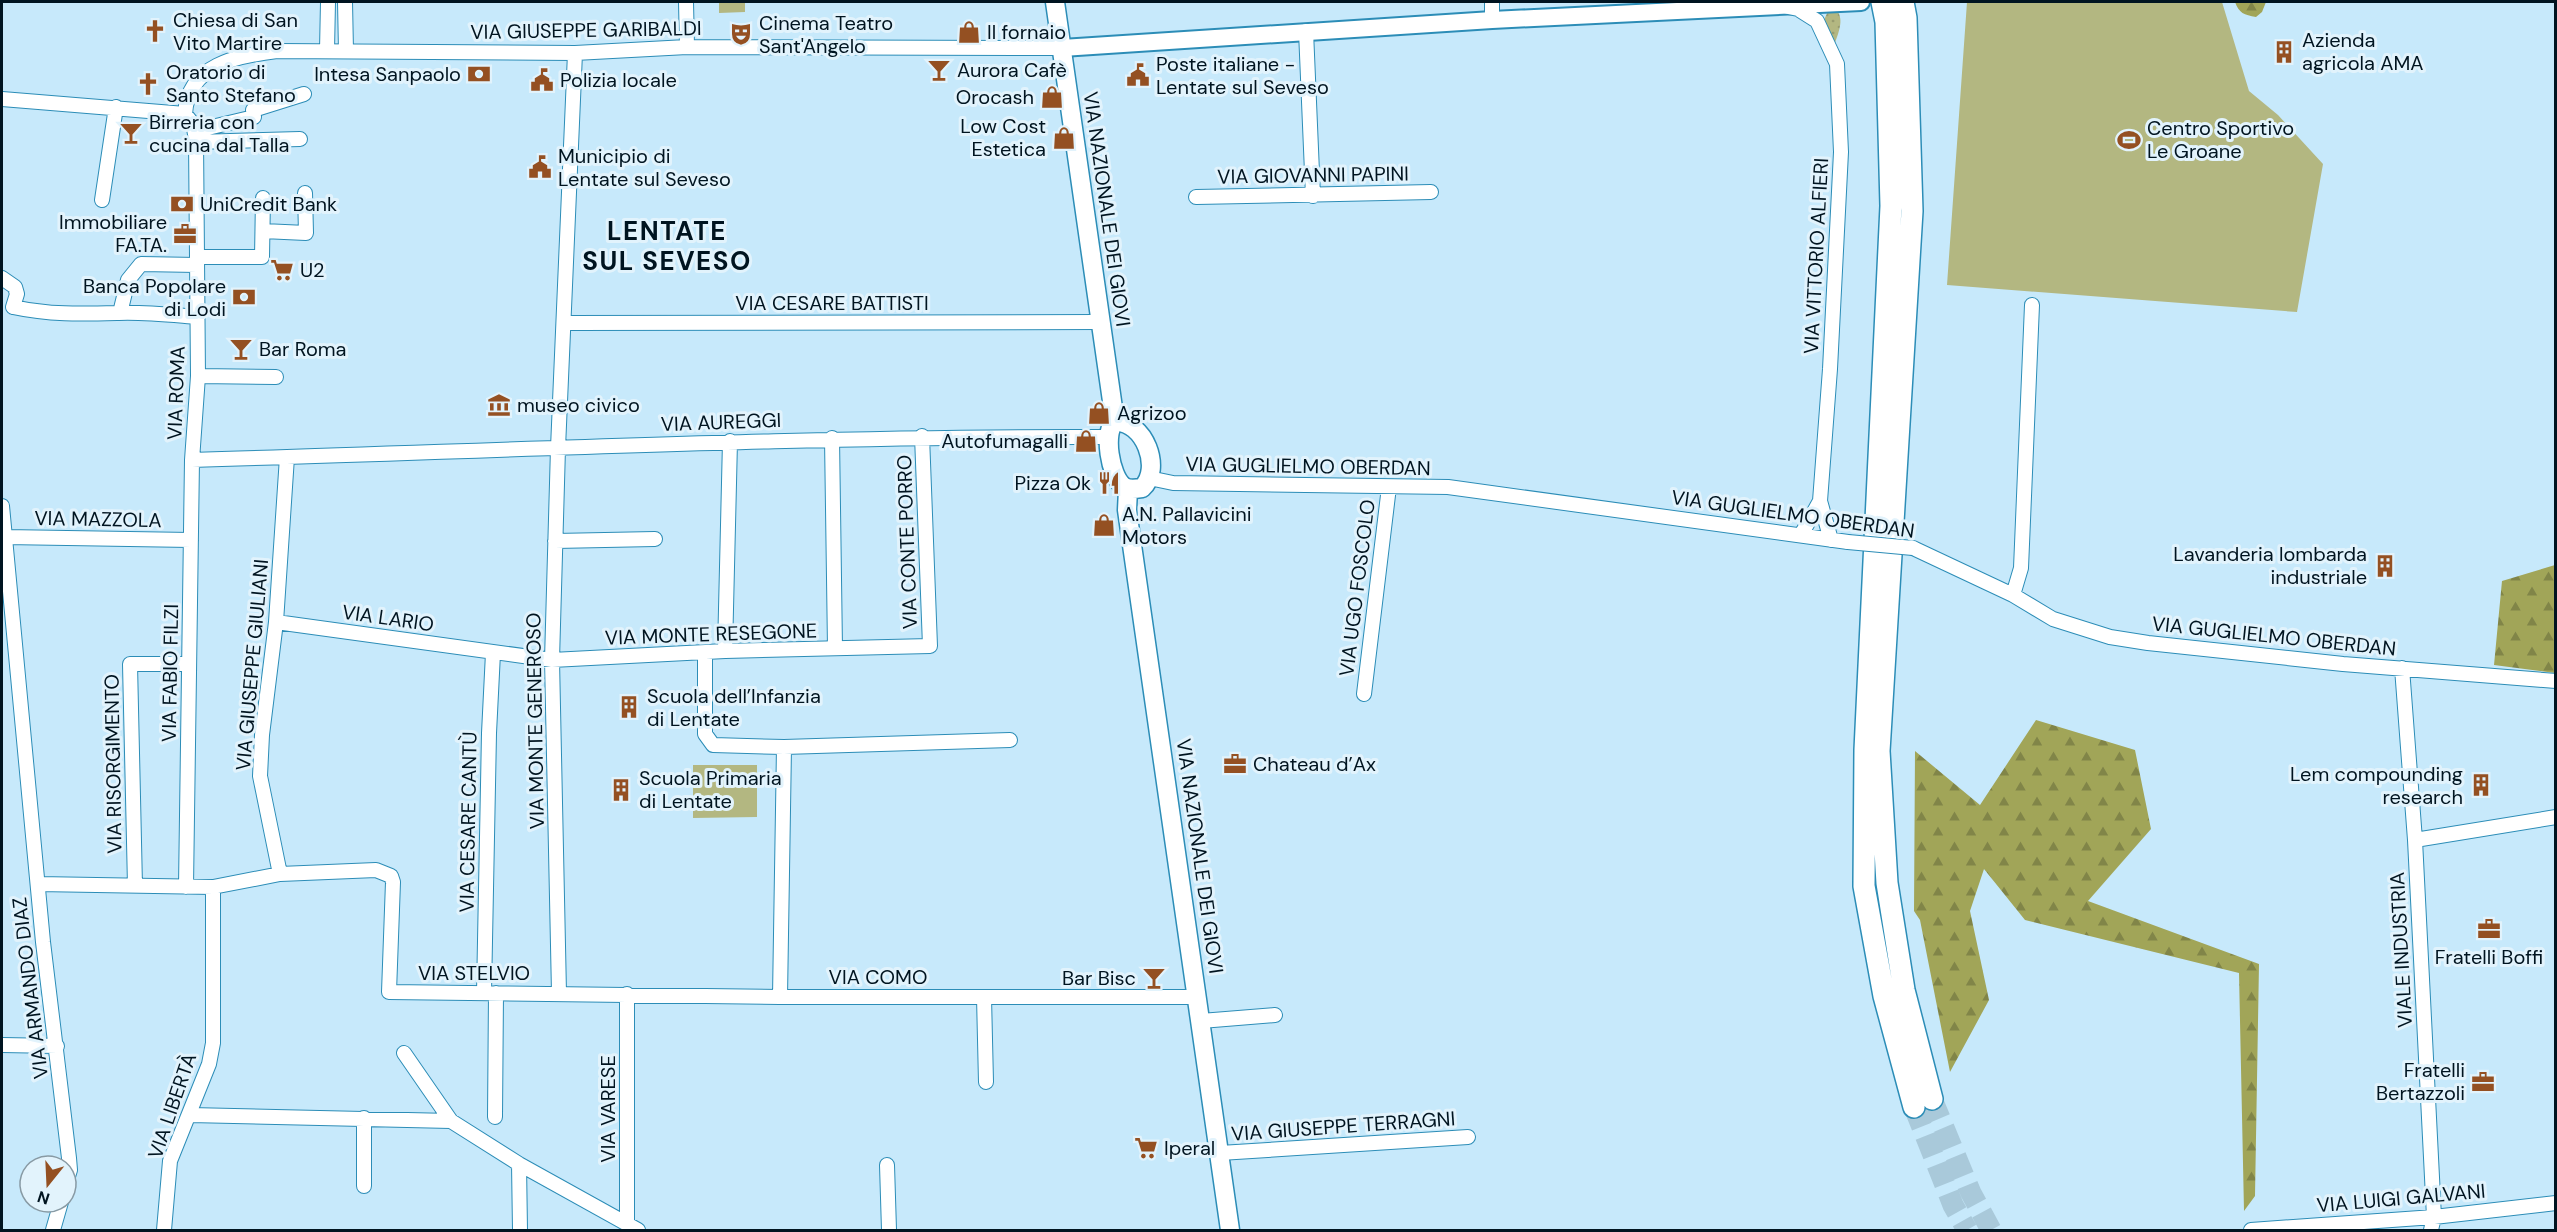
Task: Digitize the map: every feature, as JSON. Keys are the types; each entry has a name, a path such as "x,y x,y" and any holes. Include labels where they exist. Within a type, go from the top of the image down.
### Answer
{"highway":[{"path":"1882,2 1886,22 1891,206 1864,750 1864,886 1884,996 1923,1103 1887,883 1879,751 1912,211 1906,18 1903,2"}],"main road":[{"name":"VIA NAZIONALE DEI GIOVI","path":"1055,2 1100,322 1116,474 1120,484 1128,489 1127,510 1230,1230"},
{"path":"1111,430 1128,424 1146,443 1149,455 1149,478 1142,488 1128,489"}],"street":[{"path":"327,50 328,2"},
{"path":"345,2 346,51"},
{"path":"686,2 687,47"},
{"path":"1492,2 1492,20"},
{"path":"1062,48 1492,20 1861,2"},
{"name":"VIA VITTORIO ALFIERI","path":"1777,5 1798,9 1817,21 1837,64 1840,164 1830,369 1820,501 1832,540"},
{"path":"1306,31 1313,196"},
{"name":"VIA GIUSEPPE GARIBALDI","path":"185,114 189,91 206,72 229,61 255,54 289,50 575,54 687,47 1062,48"},
{"name":"VIA MONTE GENEROSO","path":"559,993 552,660 558,448 575,54"},
{"path":"195,136 255,117 253,110 304,94"},
{"path":"2,99 185,114"},
{"path":"102,200 116,107"},
{"name":"VIA ROMA","path":"185,114 193,124 195,136 198,376 192,460"},
{"path":"195,136 300,139"},
{"name":"VIA GIOVANNI PAPINI","path":"1196,197 1431,192"},
{"path":"262,231 306,233 306,193"},
{"path":"120,313 128,280 141,264 197,266 262,257 263,198"},
{"path":"2,278 15,286 17,294 7,310 76,315 120,313 198,316"},
{"path":"2013,595 2021,567 2032,305"},
{"name":"VIA CESARE BATTISTI","path":"565,323 1100,322"},
{"path":"198,376 276,377"},
{"name":"VIA AUREGGI","path":"192,460 1111,430"},
{"name":"VIA CONTE PORRO","path":"922,436 930,646"},
{"path":"832,438 836,648"},
{"path":"725,651 730,441"},
{"name":"VIA GIUSEPPE GIULIANI","path":"280,874 260,776 262,735 276,622 287,457"},
{"name":"VIA FABIO FILZI","path":"186,887 192,460"},
{"name":"VIA GUGLIELMO OBERDAN","path":"1149,478 1173,483 1448,488 1832,540 1913,548 2013,595 2053,619 2110,637 2148,644 2556,681"},
{"name":"VIA UGO FOSCOLO","path":"1364,694 1389,487"},
{"path":"1801,535 1820,501"},
{"name":"VIA ARMANDO DIAZ","path":"2,506 43,942 69,1154"},
{"name":"VIA MAZZOLA","path":"5,537 191,540"},
{"path":"555,541 654,539"},
{"name":"VIA LARIO","path":"276,622 493,653"},
{"name":"VIA MONTE RESEGONE","path":"493,653 552,660 705,654 725,651 930,646"},
{"name":"VIA CESARE CANTÙ","path":"493,653 489,733 490,993 495,1117"},
{"path":"705,654 705,735 713,745 784,747 1010,740"},
{"name":"VIA RISORGIMENTO","path":"135,886 130,664 189,664"},
{"name":"VIALE INDUSTRIA","path":"2402,668 2415,840 2432,1224"},
{"path":"780,997 784,747"},
{"path":"2415,840 2556,817"},
{"name":"VIA STELVIO","path":"280,874 376,870 391,876 393,882 389,992 559,993"},
{"path":"38,884 213,887 280,874"},
{"name":"VIA LIBERTÀ","path":"164,1230 170,1161 209,1064 213,1043 213,887"},
{"name":"VIA COMO","path":"559,993 780,997 1197,997"},
{"name":"VIA VARESE","path":"627,994 633,1227"},
{"path":"984,997 986,1082"},
{"path":"1201,1021 1275,1015"},
{"path":"2,1045 57,1046"},
{"path":"404,1053 451,1121 519,1164 633,1227"},
{"path":"190,1115 451,1121"},
{"path":"364,1118 364,1186"},
{"name":"VIA GIUSEPPE TERRAGNI","path":"1220,1153 1468,1137"},
{"path":"519,1164 520,1230"},
{"path":"887,1166 890,1230"},
{"name":"VIA LUIGI GALVANI","path":"2251,1230 2432,1224 2556,1203"},
{"path":"52,1230 57,1214"}],"green space":[{"path":"719,2 745,2 745,12 719,13"},
{"name":"Centro Sportivo Le Groane","path":"1967,2 2222,2 2249,91 2278,115 2323,164 2297,312 1947,285"},
{"path":"2235,2 2266,2 2262,12 2256,17 2242,13"},
{"path":"1835,8 1840,20 1835,43 1824,20 1829,9"},
{"path":"2555,565 2555,673 2494,665 2502,581"},
{"path":"2036,720 2135,750 2151,829 2088,901 2259,964 2255,1196 2244,1211 2239,973 2025,920 1984,869 1970,911 1989,1000 1950,1072 1920,920 1914,911 1915,751 1980,805"},
{"path":"693,765 757,765 757,817 693,818"}],"tunnel":[{"path":"1932,1099 1971,1193 1991,1230"},
{"path":"1914,1107 1953,1205 1967,1230"}],"place":[{"name":"Chiesa di San Vito Martire","path":"155,31"},
{"name":"Il fornaio","path":"969,32"},
{"name":"Cinema Teatro Sant'Angelo","path":"741,34"},
{"name":"Azienda agricola AMA","path":"2284,52"},
{"name":"Aurora Cafè","path":"939,70"},
{"name":"Intesa Sanpaolo","path":"479,74"},
{"name":"Poste italiane - Lentate sul Seveso","path":"1138,75"},
{"name":"Polizia locale","path":"542,80"},
{"name":"Oratorio di Santo Stefano","path":"148,84"},
{"name":"Orocash","path":"1052,97"},
{"name":"Birreria con cucina dal Talla","path":"131,133"},
{"name":"Low Cost Estetica","path":"1064,138"},
{"name":"Centro Sportivo Le Groane","path":"2129,140"},
{"name":"Municipio di Lentate sul Seveso","path":"540,167"},
{"name":"UniCredit Bank","path":"182,204"},
{"name":"Immobiliare FA.TA.","path":"185,234"},
{"name":"U2","path":"282,270"},
{"name":"Banca Popolare di Lodi","path":"244,297"},
{"name":"Bar Roma","path":"241,349"},
{"name":"museo civico","path":"499,405"},
{"name":"Agrizoo","path":"1099,413"},
{"name":"Autofumagalli","path":"1086,441"},
{"name":"Pizza Ok","path":"1109,483"},
{"name":"A.N. Pallavicini Motors","path":"1104,525"},
{"name":"Lavanderia lombarda industriale","path":"2385,566"},
{"name":"Scuola dell’Infanzia di Lentate","path":"629,707"},
{"name":"Chateau d’Ax","path":"1235,764"},
{"name":"Lem compounding research","path":"2481,785"},
{"name":"Scuola Primaria di Lentate","path":"621,790"},
{"name":"Fratelli Boffi","path":"2489,929"},
{"name":"Bar Bisc","path":"1154,978"},
{"name":"Fratelli Bertazzoli","path":"2483,1082"},
{"name":"Iperal","path":"1146,1148"}],"district":[{"name":"LENTATE SUL SEVESO","path":"667,246"}]}
